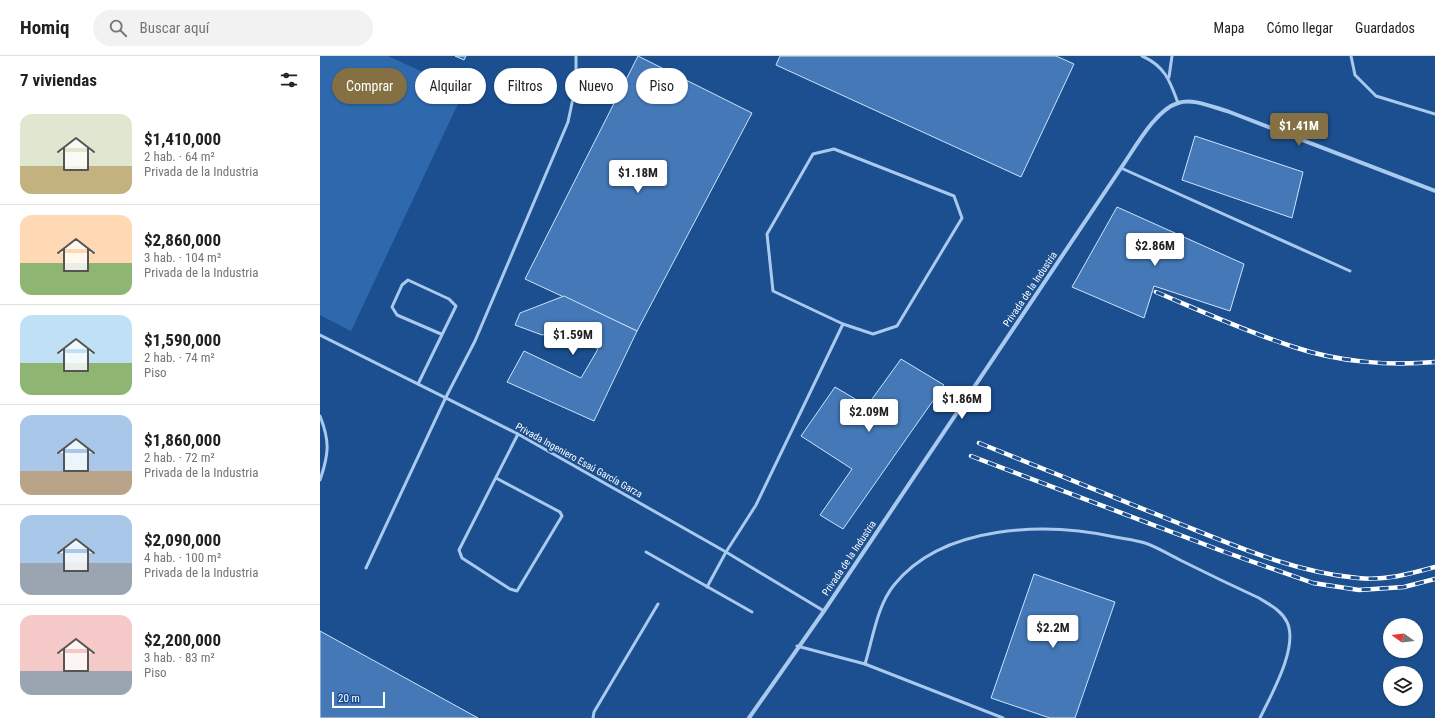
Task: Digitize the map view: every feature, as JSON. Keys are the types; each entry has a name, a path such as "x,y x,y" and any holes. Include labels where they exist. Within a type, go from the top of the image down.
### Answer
{"street":[{"name":"Privada de la Industria","path":"749,718 797,646 824,611 1160,112 1178,103 1198,103 1226,111 1435,190"}],"lane":[{"path":"366,568 446,397 475,341 568,122 576,84 576,56"},
{"path":"1142,56 1152,60 1169,77 1178,103"},
{"path":"1169,77 1172,56"},
{"path":"1351,56 1355,76 1376,96 1435,114"},
{"path":"834,149 954,196 962,218 897,326 873,334 844,324 774,291 767,234 813,154 834,149"},
{"path":"1121,168 1350,271"},
{"path":"418,384 441,334 456,306 449,299 408,280 402,285 392,307 397,315 441,334"},
{"path":"707,587 726,552 756,505 844,324"},
{"name":"Privada Ingeniero Esaú García Garza","path":"320,335 518,434 726,552 824,611"},
{"path":"320,416 326,430 328,445 327,462 320,480"},
{"path":"496,478 560,512 562,516 518,591 510,589 462,558 459,550 518,434"},
{"path":"865,664 883,604 894,585 910,567 931,554 984,534 1062,529 1094,532 1144,543 1259,598 1274,607 1284,616 1288,624 1290,637 1284,668 1260,718"},
{"path":"646,552 752,612"},
{"path":"593,718 594,712 658,604"},
{"path":"797,646 865,664 1003,718"}],"shaded area":[{"path":"320,56 388,56 415,68 415,104 458,104 351,331 320,315"}],"building":[{"path":"455,56 466,56 464,60"},
{"path":"638,56 662,68 636,68 636,104 688,104 688,81 752,113 637,331 525,279 614,104 628,104 628,76"},
{"path":"780,56 1056,56 1074,64 1021,177 776,65"},
{"path":"1195,136 1303,172 1292,218 1182,180"},
{"path":"1117,207 1244,264 1230,311 1154,286 1144,318 1072,287"},
{"path":"564,296 637,331 594,421 507,382 524,351 581,378 598,349 561,331 542,335 515,325 520,313"},
{"path":"901,359 944,385 843,529 820,515 852,469 801,436 835,387 867,406"},
{"path":"1034,574 1115,602 1075,718 1050,718 991,698"},
{"path":"320,631 478,718 320,718"}],"railway":[{"path":"1156,292 1242,328 1311,352 1364,362 1435,362"},
{"path":"979,443 1218,539 1287,564 1334,575 1368,579 1397,576 1435,567"},
{"path":"971,456 1222,551 1313,583 1359,590 1404,587 1435,579"}]}
